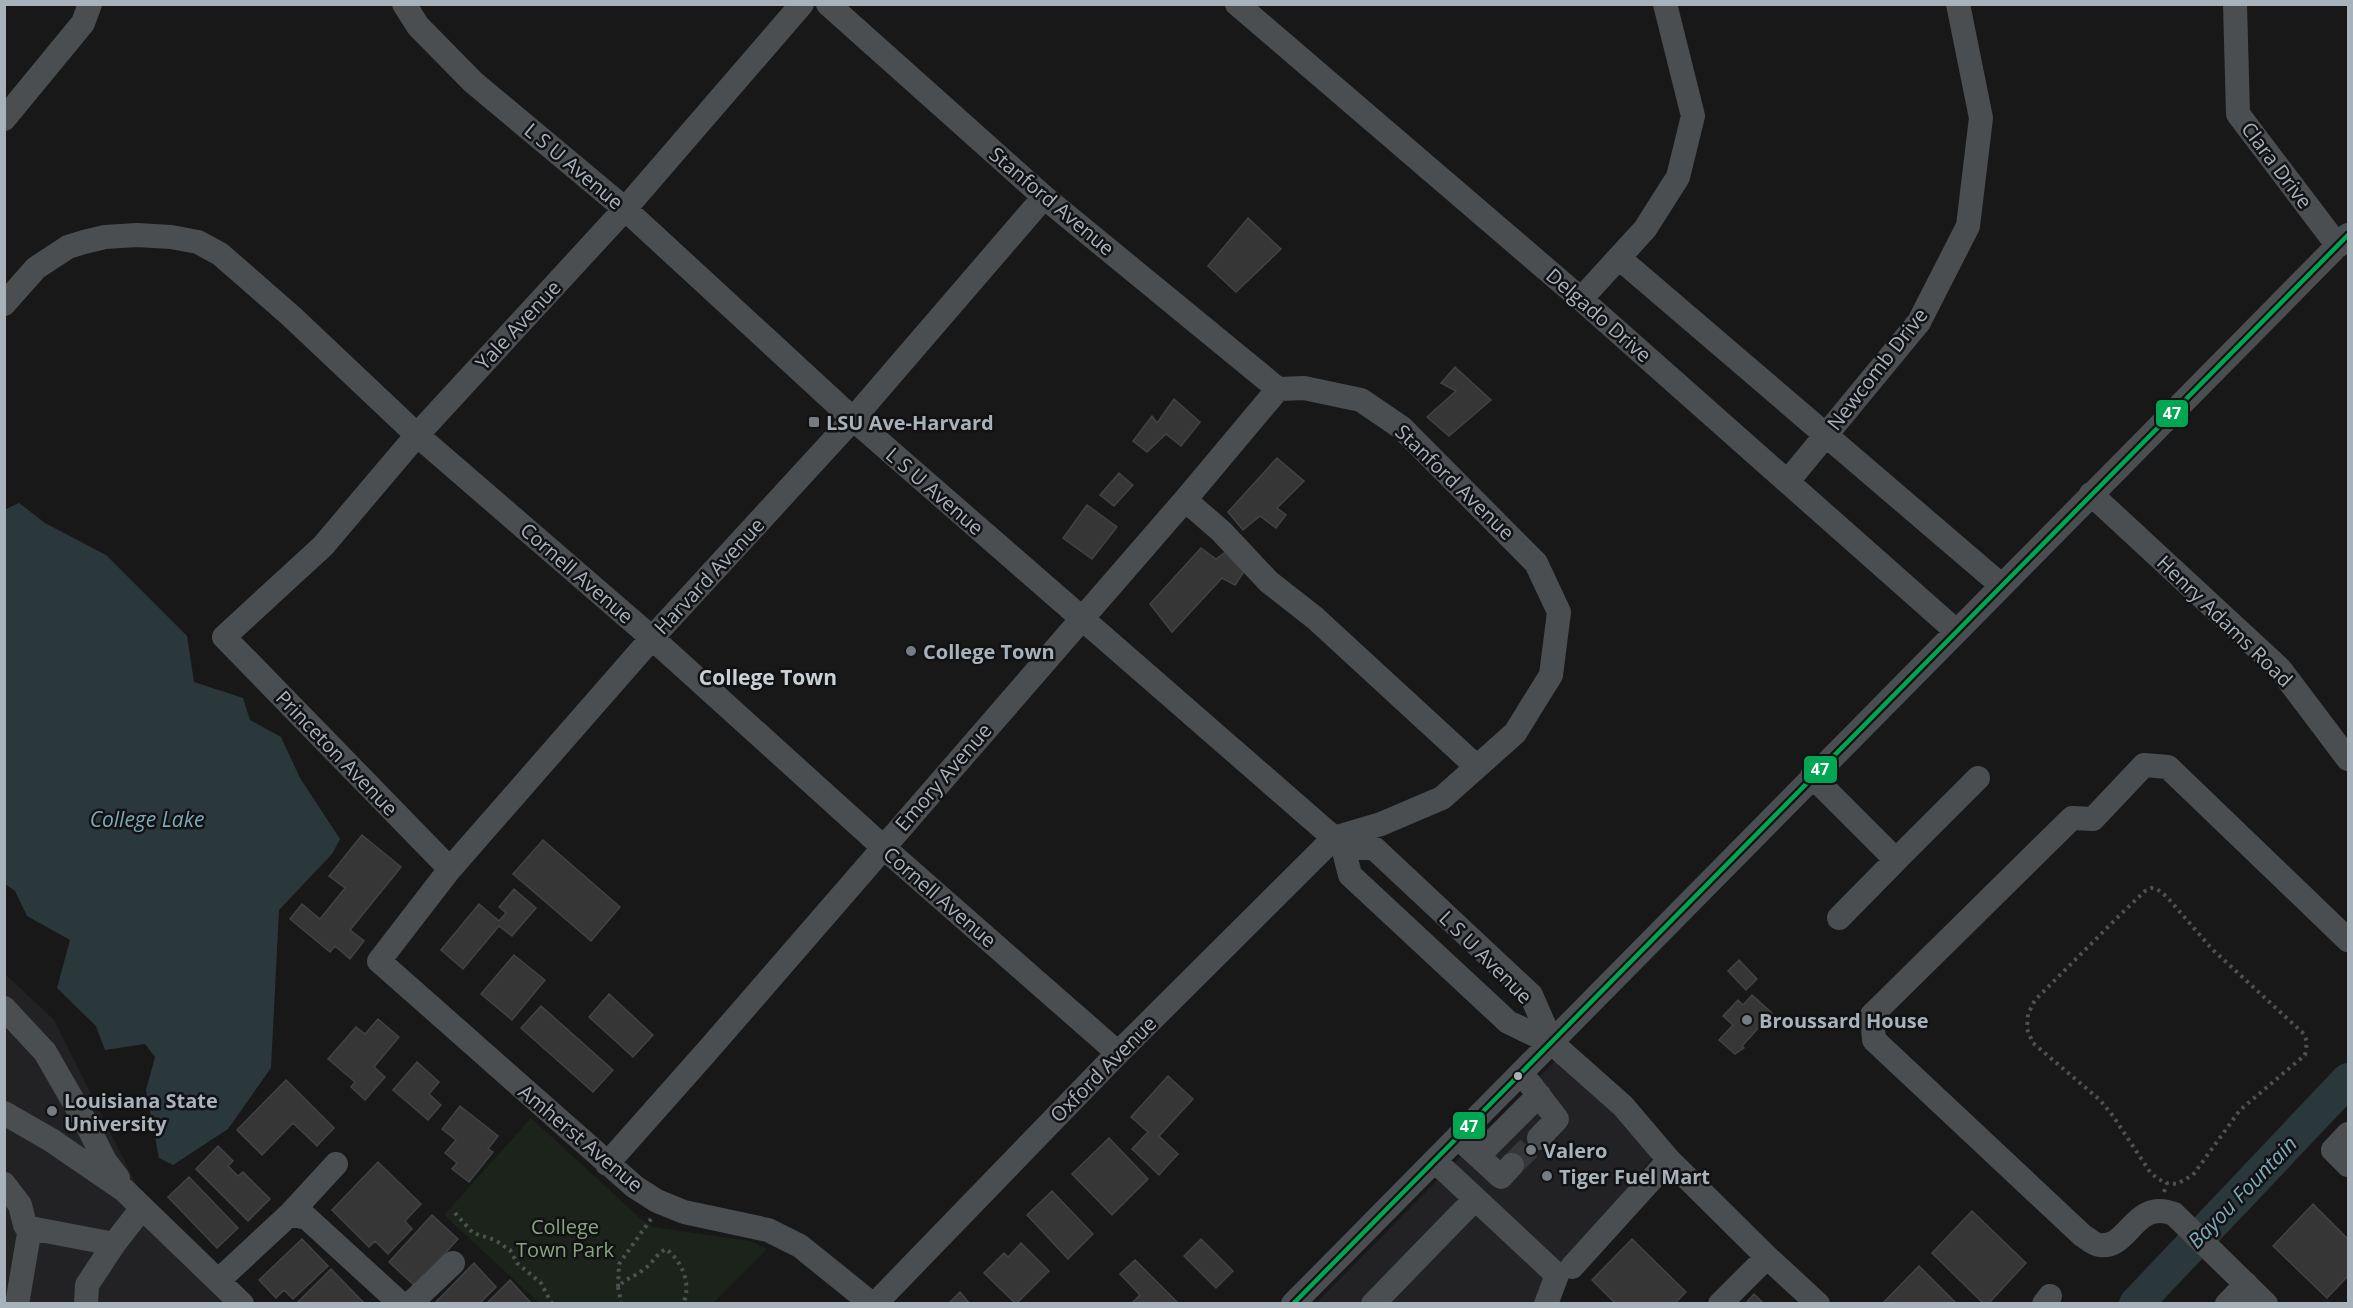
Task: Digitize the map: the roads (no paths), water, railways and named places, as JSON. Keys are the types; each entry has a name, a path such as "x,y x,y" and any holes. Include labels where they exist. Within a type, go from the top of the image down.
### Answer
{"street":[{"path":"4,119 82,22 90,4"},
{"name":"L S U Avenue","path":"404,4 418,26 473,82 625,209 854,419 1339,843 1350,874 1508,1022 1552,1042"},
{"name":"Yale Avenue","path":"224,637 323,546 417,435 625,209 802,4"},
{"name":"Stanford Avenue","path":"828,4 1044,197 1278,389 1304,388 1361,400 1402,428 1536,563 1559,612 1551,675 1515,733 1442,798 1339,843"},
{"name":"Delgado Drive","path":"1237,4 1581,299 1956,631"},
{"path":"1581,299 1644,229 1678,177 1693,116 1665,4"},
{"name":"Newcomb Drive","path":"1788,481 1919,322 1968,226 1981,118 1958,4"},
{"name":"Clara Drive","path":"2235,4 2238,114 2343,240"},
{"name":"Harvard Avenue","path":"379,961 450,869 652,638 854,419 1044,197"},
{"name":"Cornell Avenue","path":"4,304 36,268 68,247 105,237 137,235 171,237 198,242 220,254 291,316 417,435 652,638 883,847 1118,1053"},
{"path":"1293,1304 2343,240"},
{"path":"1619,258 2001,585"},
{"name":"Emory Avenue","path":"607,1164 1185,500 1278,389"},
{"name":"Henry Adams Road","path":"2091,494 2280,669 2349,759"},
{"path":"1185,500 1221,531 1269,582 1324,626 1477,767"},
{"name":"Princeton Avenue","path":"224,637 450,869"},
{"path":"2266,1304 2217,1255 2167,1212 2154,1210 2137,1220 2120,1238 2109,1243 2099,1245 2082,1235 1874,1040 1872,1015 2072,818 2093,819 2144,765 2168,767 2349,940"},
{"path":"1812,776 1896,860"},
{"path":"1839,918 1978,778"},
{"name":"L S U Avenue","path":"1339,843 1374,848 1383,856 1531,995 1552,1042"},
{"name":"Oxford Avenue","path":"873,1304 1118,1053 1339,843"},
{"name":"Amherst Avenue","path":"379,961 607,1164 657,1202 713,1219 768,1230 800,1246 873,1304"},
{"path":"4,1008 45,1052 105,1161 142,1208"},
{"path":"1552,1042 1623,1106 1669,1160 1818,1304"},
{"path":"1522,1073 1557,1119 1539,1137"},
{"path":"1478,1156 1539,1095"},
{"path":"4,1113 73,1154 124,1190 242,1304"},
{"path":"2349,1134 2333,1150 2349,1165"},
{"path":"1458,1137 1501,1177 1512,1165"},
{"path":"1572,1267 1669,1160"},
{"path":"1435,1161 1557,1275 1546,1304"},
{"path":"219,1280 290,1214 336,1164"},
{"path":"4,1184 20,1205 25,1226 114,1244"},
{"path":"1373,1304 1475,1199"},
{"path":"86,1304 87,1285 114,1244 142,1208"},
{"path":"290,1214 308,1218 401,1304"},
{"path":"17,1304 30,1228"},
{"path":"1720,1304 1767,1257"},
{"path":"410,1304 453,1263"},
{"path":"1388,1304 1396,1280"},
{"path":"2227,1304 2246,1284"}],"water":[{"name":"College Lake","path":"19,503 45,523 106,555 187,636 194,682 243,698 250,720 281,737 300,778 340,839 332,854 279,910 271,1068 228,1129 173,1165 159,1158 146,1090 155,1057 145,1044 105,1050 96,1026 57,988 70,940 27,916 15,891 5,884 4,510"}],"waterway":[{"name":"Bayou Fountain","path":"2136,1304 2348,1080"}],"tunnel":[{"path":"1512,1165 1539,1138"}],"place":[{"name":"LSU Ave-Harvard","path":"814,422"},
{"name":"College Town","path":"911,651"},
{"name":"Broussard House","path":"1747,1020"},
{"name":"Louisiana State University","path":"52,1111"},
{"name":"Valero","path":"1531,1150"},
{"name":"Tiger Fuel Mart","path":"1547,1176"}],"district":[{"name":"College Town","path":"768,677"}],"park label":[{"name":"College Town Park","path":"565,1238"}]}
